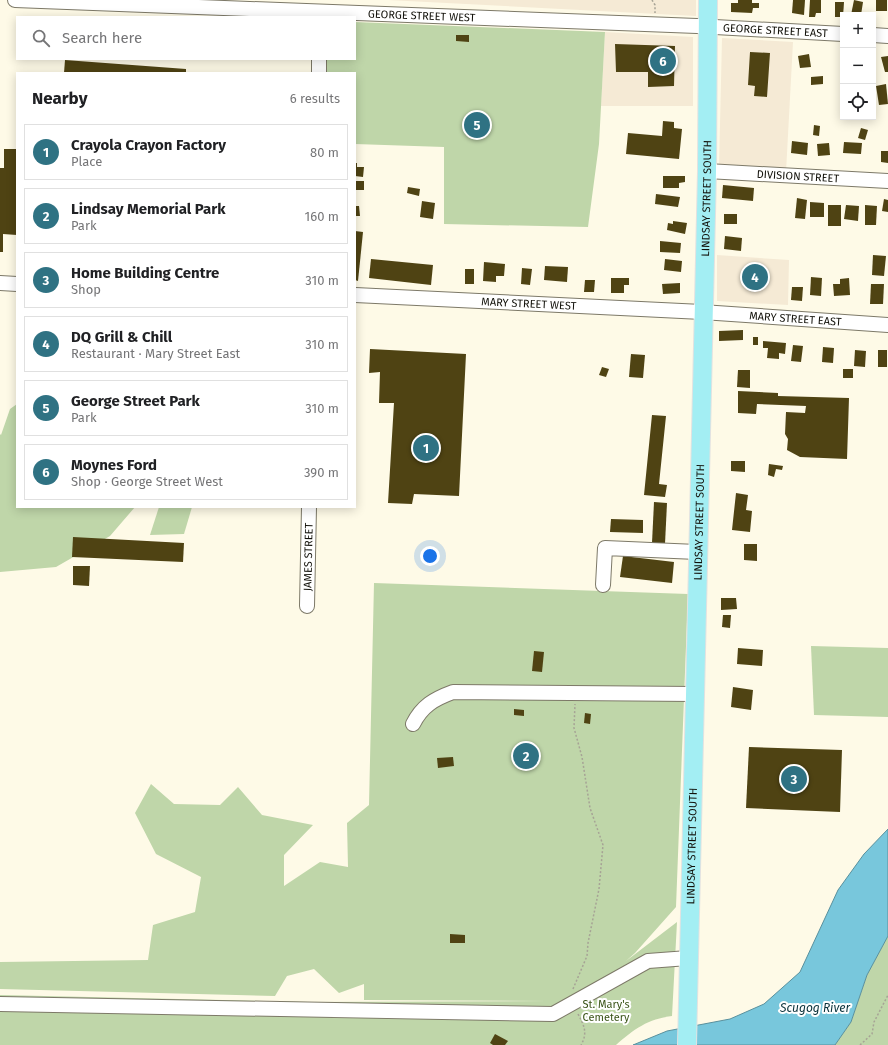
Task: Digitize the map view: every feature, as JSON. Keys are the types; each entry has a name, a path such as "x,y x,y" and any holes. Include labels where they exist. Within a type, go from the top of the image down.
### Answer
{"main road":[{"name":"LINDSAY STREET SOUTH","path":"687,1045 702,312 707,172 708,0"}],"street":[{"name":"GEORGE STREET WEST","path":"15,0 171,3 707,27"},
{"name":"GEORGE STREET EAST","path":"707,27 840,34"},
{"path":"876,35 888,36"},
{"path":"319,60 319,72"},
{"name":"DIVISION STREET","path":"707,172 888,181"},
{"path":"0,283 16,284"},
{"name":"MARY STREET WEST","path":"356,295 702,312"},
{"name":"MARY STREET EAST","path":"702,312 888,325"},
{"name":"JAMES STREET","path":"306,606 309,508"},
{"path":"603,585 605,548 697,552"},
{"path":"413,724 418,714 425,706 436,699 453,692 694,694"},
{"path":"0,1004 553,1014 648,961 688,958"}],"path":[{"path":"576,693 574,728 582,757 590,808 603,845 599,889 588,943 587,956 572,991 571,997 585,1027 585,1038 581,1045"},
{"path":"860,1045 872,1034 874,1022 888,995"}],"shaded area":[{"path":"388,0 696,0 696,16"},
{"path":"605,32 693,37 693,106 601,106"},
{"path":"722,38 793,42 786,172 719,168"},
{"path":"717,255 789,260 788,305 717,301"}],"green space":[{"path":"356,22 605,32 599,144 588,227 444,224 444,147 356,144 356,72 318,72 319,60 356,60"},
{"path":"16,405 16,508 134,508 110,536 56,567 0,572 0,434 1,435 10,409"},
{"path":"159,508 192,508 184,534 150,535"},
{"name":"St. Mary's Cemetery","path":"374,583 688,594 676,907 626,961 677,922 672,1016 663,1017 648,1022 629,1034 616,1045 0,1045 0,995 308,1002 549,1001 364,1000 364,984 339,993 314,969 287,976 275,996 0,989 0,962 148,960 153,925 195,912 201,877 156,854 135,813 151,784 174,804 220,805 238,787 262,815 313,825 284,855 284,886 320,862 348,867 347,823 369,805"},
{"path":"811,646 888,648 888,717 814,715"},
{"path":"888,936 888,1045 835,1045 851,1022 867,975"}],"water":[{"name":"Scugog River","path":"888,829 888,936 867,975 851,1022 835,1045 633,1045 667,1031 730,1019 764,1004 800,972 838,890 864,854"}],"building":[{"path":"738,0 752,0 752,3 759,3 759,8 753,8 752,13 731,12 731,3 738,3"},
{"path":"793,0 805,0 804,15 792,13"},
{"path":"810,0 821,0 821,13 816,13 815,17 809,17"},
{"path":"854,0 863,2 861,12 852,12"},
{"path":"876,0 887,0 887,11 876,11"},
{"path":"835,2 844,2 843,12 840,12 840,17 835,17"},
{"path":"456,35 469,35 469,42 456,41"},
{"path":"615,44 675,46 674,86 648,87 648,72 616,72"},
{"path":"750,52 770,53 767,97 754,96 755,86 748,85"},
{"path":"809,54 811,67 800,68 798,56"},
{"path":"888,56 888,72 885,72 881,57"},
{"path":"65,60 186,69 186,72 64,72"},
{"path":"823,76 823,84 811,85 811,77"},
{"path":"886,84 888,104 879,105 876,86"},
{"path":"663,121 674,122 674,128 682,129 679,159 626,154 628,133 662,136"},
{"path":"814,125 820,126 819,136 813,135"},
{"path":"861,128 868,130 865,140 858,138"},
{"path":"792,141 808,143 807,155 791,153"},
{"path":"844,142 862,143 861,154 843,153"},
{"path":"829,143 830,155 818,156 817,144"},
{"path":"4,149 16,149 16,235 3,234 3,252 0,252 0,168 4,168"},
{"path":"881,151 888,151 888,163 881,162"},
{"path":"356,163 357,167 364,167 363,177 356,176"},
{"path":"663,176 685,176 685,182 679,183 679,188 663,188"},
{"path":"356,181 364,181 364,190 356,190"},
{"path":"723,185 754,188 753,201 722,198"},
{"path":"408,187 420,189 419,196 407,193"},
{"path":"656,194 680,197 678,207 655,204"},
{"path":"797,198 807,200 805,219 795,218"},
{"path":"884,199 888,200 888,212 882,211"},
{"path":"422,201 435,203 433,219 420,217"},
{"path":"810,202 824,203 824,217 810,217"},
{"path":"828,205 841,205 841,226 828,226"},
{"path":"846,205 859,206 858,221 844,219"},
{"path":"865,205 877,206 876,225 865,225"},
{"path":"356,206 359,206 360,216 356,216"},
{"path":"724,214 737,214 737,224 724,224"},
{"path":"673,221 687,223 685,234 667,230 668,223 673,224"},
{"path":"356,231 363,232 358,281 356,280"},
{"path":"725,236 742,238 741,251 724,249"},
{"path":"660,241 681,243 680,253 660,252"},
{"path":"873,255 886,256 884,276 872,275"},
{"path":"371,259 433,265 431,285 369,278"},
{"path":"665,259 682,261 681,272 664,270"},
{"path":"484,262 505,264 504,276 496,276 496,282 483,281"},
{"path":"545,266 568,267 567,282 544,280"},
{"path":"748,267 762,267 762,288 748,288"},
{"path":"522,268 532,269 530,285 521,284"},
{"path":"465,269 474,269 474,284 465,284"},
{"path":"811,277 822,278 821,296 810,295"},
{"path":"611,278 629,278 629,285 624,285 624,293 611,293"},
{"path":"849,278 850,295 834,296 833,284 840,284 840,279"},
{"path":"585,280 595,280 594,292 584,292"},
{"path":"680,283 680,293 663,294 662,284"},
{"path":"871,284 884,284 883,304 870,304"},
{"path":"792,287 803,287 802,301 791,300"},
{"path":"743,330 743,340 719,341 719,331"},
{"path":"753,337 758,337 758,345 753,345"},
{"path":"763,341 786,343 785,354 779,353 779,359 767,358 768,348 763,348"},
{"path":"793,345 803,346 801,362 791,361"},
{"path":"823,347 834,348 833,363 822,362"},
{"path":"370,349 466,354 459,496 414,494 412,504 388,503 394,403 379,403 380,372 369,373"},
{"path":"855,350 866,351 865,367 854,366"},
{"path":"878,350 887,350 887,367 878,367"},
{"path":"631,354 645,355 643,378 629,377"},
{"path":"602,367 609,369 606,377 599,375"},
{"path":"843,369 853,369 853,378 843,378"},
{"path":"738,370 750,370 750,388 737,387"},
{"path":"738,391 778,393 778,396 849,398 847,459 800,457 787,450 788,439 785,434 786,412 805,413 806,406 757,404 756,414 738,413"},
{"path":"652,415 666,416 659,484 667,485 665,497 644,495"},
{"path":"731,461 745,461 745,472 731,471"},
{"path":"769,464 783,466 782,470 776,469 774,477 768,475"},
{"path":"736,493 748,495 746,510 752,511 750,532 732,530"},
{"path":"654,502 667,503 665,544 652,543"},
{"path":"611,519 643,520 643,533 610,532"},
{"path":"73,537 184,543 183,562 72,557"},
{"path":"744,544 757,544 757,561 744,560"},
{"path":"623,556 674,562 672,583 620,577"},
{"path":"73,566 90,566 89,586 73,585"},
{"path":"721,598 736,598 737,609 721,610"},
{"path":"723,615 731,615 730,628 722,627"},
{"path":"738,648 763,650 762,666 737,664"},
{"path":"534,651 544,652 542,672 532,671"},
{"path":"733,687 753,690 751,710 731,707"},
{"path":"514,709 524,710 524,716 514,715"},
{"path":"585,713 591,714 590,724 584,723"},
{"path":"749,747 842,750 840,812 746,808"},
{"path":"453,757 454,766 438,768 437,758"},
{"path":"450,934 465,935 465,943 450,943"},
{"path":"495,1034 508,1041 505,1045 493,1045 490,1043"}],"place":[{"name":"Moynes Ford","path":"663,61"},
{"name":"George Street Park","path":"477,125"},
{"name":"DQ Grill & Chill","path":"755,277"},
{"name":"Crayola Crayon Factory","path":"426,448"},
{"name":"Lindsay Memorial Park","path":"526,756"},
{"name":"Home Building Centre","path":"794,779"}]}
